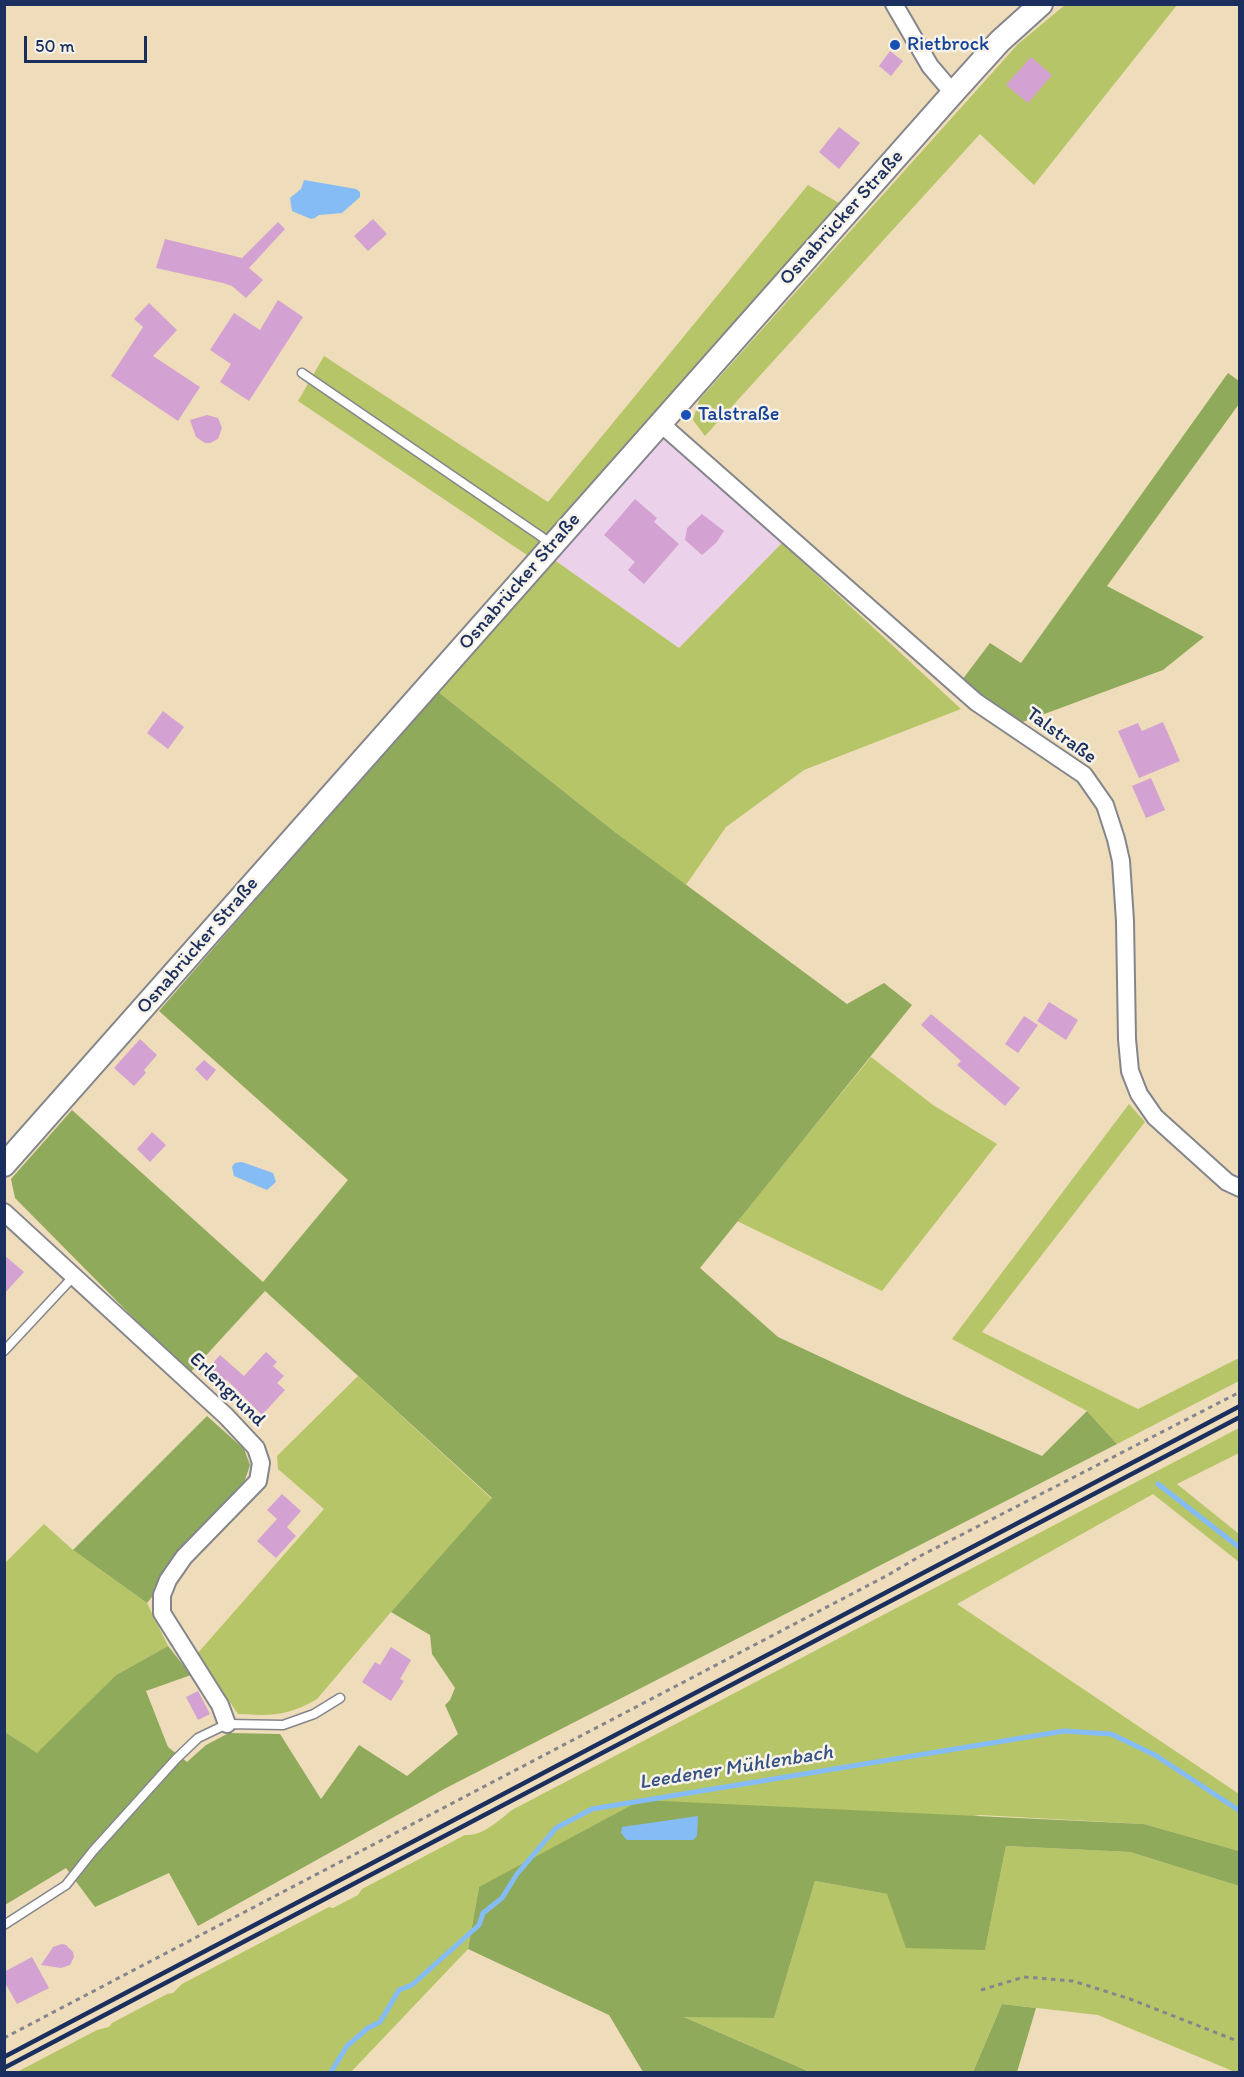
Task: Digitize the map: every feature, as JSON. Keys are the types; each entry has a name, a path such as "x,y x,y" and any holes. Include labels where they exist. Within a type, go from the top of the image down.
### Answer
{"main road":[{"name":"Osnabrücker Straße","path":"4,1165 953,93 1000,41 1041,4"}],"street":[{"path":"894,4 930,66 953,93"},
{"name":"Talstraße","path":"660,423 976,702 1084,775 1105,805 1121,861 1130,1071 1139,1094 1155,1117 1227,1182 1239,1188"},
{"name":"Erlengrund","path":"4,1212 226,1416 256,1448 261,1463 258,1481 184,1557 168,1580 162,1595 162,1612 220,1705 227,1724"}],"lane":[{"path":"302,373 552,545"},
{"path":"4,1351 73,1277"},
{"path":"4,1924 66,1885 93,1851 176,1758 198,1738 227,1724 283,1725 314,1714 340,1698"}],"path":[{"path":"4,2038 888,1575 922,1555 1239,1392"},
{"path":"981,1990 1024,1977 1073,1981 1130,1999 1239,2042"}],"shaded area":[{"path":"664,439 782,543 679,648 553,559"}],"green space":[{"path":"1065,5 1177,5 1034,185 980,134 705,436 693,420 699,400 1018,44"},
{"path":"808,185 839,203 530,557 298,401 324,356 548,502"},
{"path":"1228,373 1239,381 1239,404 1107,586 1204,637 1163,670 1020,723 962,680 990,643 1021,663"},
{"path":"782,543 961,709 804,770 726,827 686,885 615,832 437,691 553,559 679,648"},
{"path":"437,691 615,832 847,1004 884,983 912,1005 700,1268 778,1337 1042,1456 1087,1411 1117,1444 446,1788 198,1926 169,1873 95,1907 66,1868 5,1905 5,1732 37,1753 116,1675 168,1646 191,1675 146,1691 168,1747 187,1762 206,1745 229,1733 280,1734 321,1799 359,1745 407,1776 458,1734 445,1705 455,1688 432,1654 430,1635 391,1612 492,1498 265,1291 189,1374 15,1198 11,1179 72,1110 263,1282 348,1180 159,1011"},
{"path":"871,1057 933,1105 997,1144 882,1291 737,1221"},
{"path":"1129,1104 1145,1122 982,1332 1138,1409 1239,1358 1239,1381 1117,1444 1087,1411 952,1339"},
{"path":"358,1376 492,1499 317,1699 297,1709 279,1714 238,1714 197,1654 324,1509 278,1469 277,1456"},
{"path":"207,1416 244,1449 250,1465 244,1483 147,1603 73,1550"},
{"path":"1239,1428 1239,1453 1177,1484 1239,1534 1239,1562 1153,1494 957,1604 1239,1794 1239,1851 1144,1824 980,1815 479,1887 468,1949 351,2072 17,2072 97,2030 109,2027 112,2023 173,1993 182,1984 329,1907 333,1908 358,1895 362,1889 465,1835 484,1830 512,1810"},
{"path":"44,1524 73,1550 147,1603 168,1646 116,1675 37,1754 5,1732 5,1563"},
{"path":"641,1800 1144,1824 1239,1851 1239,1886 1130,1852 1006,1846 985,1950 906,1948 887,1894 815,1881 774,2018 684,2017 810,2072 643,2072 609,2015 468,1949 479,1887"},
{"path":"1006,1846 1130,1852 1239,1886 1239,2072 1098,2015 1002,2004 973,2072 810,2072 682,2016 774,2018 815,1881 887,1894 985,1950"},
{"path":"1002,2004 1036,2008 1017,2072 973,2072"}],"water":[{"path":"304,180 356,189 360,192 360,197 342,213 319,215 311,219 292,211 290,198 301,189"},
{"path":"242,1162 273,1173 276,1182 267,1190 234,1176 232,1167 235,1163"},
{"path":"698,1816 697,1836 693,1840 627,1840 621,1833 622,1827"}],"building":[{"path":"890,51 903,61 891,76 879,66"},
{"path":"1031,57 1052,75 1028,103 1006,85"},
{"path":"839,127 860,143 839,169 819,152"},
{"path":"373,219 387,234 368,251 354,236"},
{"path":"278,222 285,229 249,268 263,280 246,298 232,286 223,283 156,268 165,239 242,258"},
{"path":"278,300 303,317 249,401 220,382 231,364 210,350 234,313 260,330"},
{"path":"149,303 177,330 153,356 200,387 178,421 111,376 143,327 134,319"},
{"path":"207,415 218,418 222,428 218,439 210,443 205,443 196,437 190,420"},
{"path":"635,499 657,518 654,522 679,544 644,584 628,570 635,562 604,535"},
{"path":"702,514 724,531 716,543 702,555 685,540 687,528"},
{"path":"163,711 184,727 168,749 147,733"},
{"path":"1163,722 1180,761 1139,778 1118,731 1138,723 1142,731"},
{"path":"1151,778 1165,810 1146,818 1132,786"},
{"path":"1049,1002 1078,1020 1066,1040 1037,1021"},
{"path":"931,1014 1020,1088 1005,1106 957,1065 961,1061 921,1025"},
{"path":"1024,1016 1038,1025 1018,1053 1005,1044"},
{"path":"140,1039 157,1055 144,1070 146,1073 134,1086 114,1068"},
{"path":"204,1060 216,1070 207,1081 195,1069"},
{"path":"152,1132 166,1145 150,1162 137,1149"},
{"path":"4,1255 24,1272 4,1294"},
{"path":"266,1352 277,1362 273,1366 284,1376 277,1383 285,1390 262,1415 227,1380 219,1388 203,1374 220,1355 244,1376"},
{"path":"282,1494 301,1511 287,1527 296,1536 276,1558 257,1541 277,1519 267,1510"},
{"path":"391,1647 411,1660 400,1679 404,1681 391,1701 362,1682 375,1662 380,1665"},
{"path":"198,1691 210,1714 198,1720 186,1697"},
{"path":"62,1944 73,1952 74,1957 70,1965 61,1968 41,1965 53,1947"},
{"path":"32,1957 49,1988 17,2004 4,1981 4,1972"}],"waterway":[{"path":"1158,1484 1240,1548"},
{"name":"Leedener Mühlenbach","path":"331,2072 347,2046 368,2028 380,2022 399,1990 412,1985 479,1925 483,1913 502,1898 517,1874 556,1828 592,1809 1064,1731 1111,1734 1155,1755 1240,1811"}],"railway":[{"path":"4,2057 1240,1406"},
{"path":"4,2068 1240,1417"}],"place":[{"name":"Rietbrock","path":"895,45"},
{"name":"Talstraße","path":"686,415"}]}
